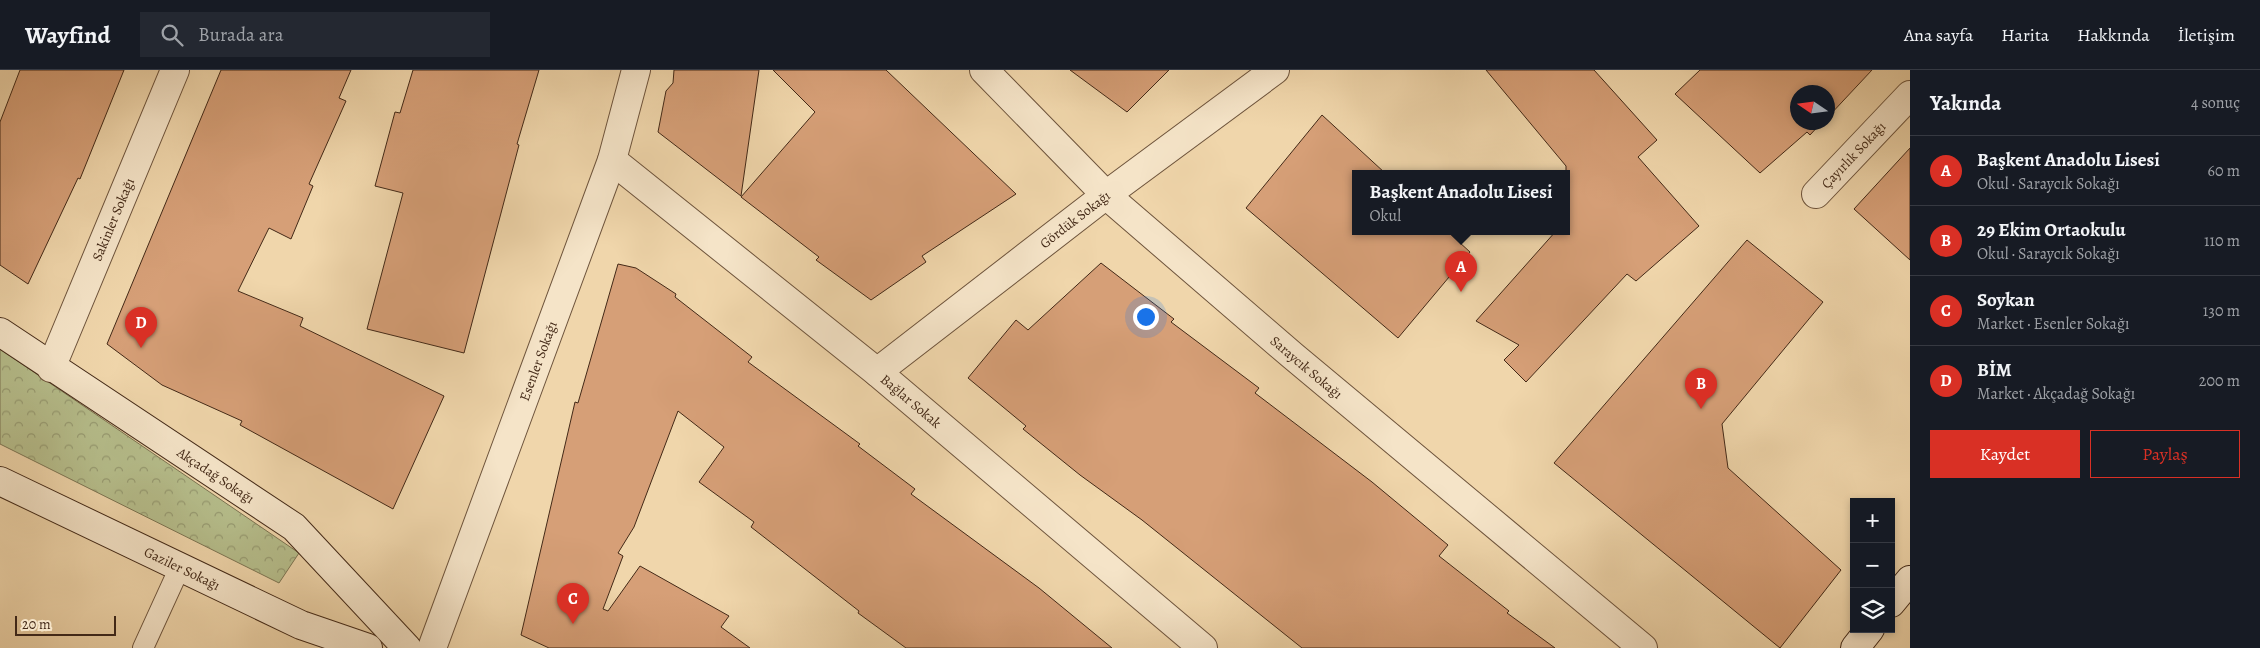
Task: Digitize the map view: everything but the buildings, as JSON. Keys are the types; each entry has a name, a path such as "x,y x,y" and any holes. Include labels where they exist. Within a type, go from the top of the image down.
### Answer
{"street":[{"name":"Sakinler Sokağı","path":"51,368 174,70"},
{"name":"Esenler Sokağı","path":"432,648 612,160 636,70"},
{"name":"Saraycık Sokağı","path":"984,70 1106,196 1293,356 1643,648"},
{"name":"Gördük Sokağı","path":"877,372 1106,196 1276,70"},
{"name":"Çayırlık Sokağı","path":"1816,194 1910,95"},
{"name":"Bağlar Sokak","path":"612,160 877,372 1203,648"},
{"name":"Akçadağ Sokağı","path":"0,332 51,368 294,527 407,648"},
{"name":"Gaziler Sokağı","path":"0,481 301,625 368,648"},
{"path":"1895,598 1910,580"},
{"path":"1854,648 1867,633"}],"lane":[{"path":"143,648 180,567"}],"green space":[{"path":"0,349 299,553 279,583 0,444"}],"place":[{"name":"Başkent Anadolu Lisesi","path":"1461,292"},
{"name":"BİM","path":"141,348"},
{"name":"29 Ekim Ortaokulu","path":"1701,409"},
{"name":"Soykan","path":"573,624"}]}
